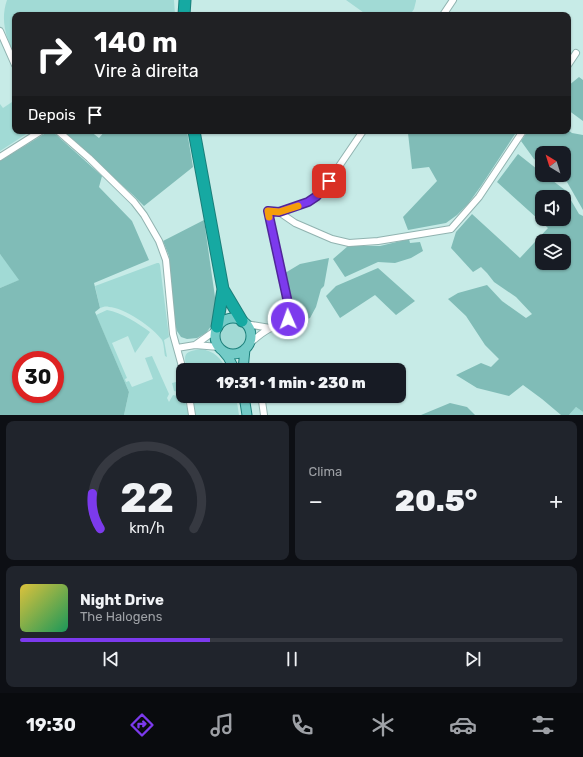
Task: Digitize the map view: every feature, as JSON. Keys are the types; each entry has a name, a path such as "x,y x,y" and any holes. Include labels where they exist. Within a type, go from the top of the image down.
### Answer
{"highway":[{"path":"184,12 186,0"},
{"path":"195,134 224,289 244,322"},
{"path":"217,329 224,289"}],"main road":[{"path":"230,363 216,338 217,329 222,322 231,318 244,322 249,329 250,334 244,363"},
{"path":"221,349 227,353 235,354 247,347"},
{"path":"245,403 247,415"}],"street":[{"path":"445,12 453,0"},
{"path":"0,31 12,58"},
{"path":"571,60 576,53"},
{"path":"0,157 36,134"},
{"path":"61,134 89,158 134,202 144,215 159,241 166,260 173,334 181,363"},
{"path":"247,347 270,328 282,325 288,319 290,312 268,211 279,212 308,202 317,196 361,134"},
{"path":"279,212 294,223 332,239 349,243 378,241 452,229 479,197 521,134"},
{"path":"244,322 270,328"},
{"path":"195,345 217,329"},
{"path":"177,348 195,345 221,349"},
{"path":"190,403 192,415"},
{"path":"262,403 264,415"}],"shaded area":[{"path":"7,0 174,0 175,12 12,12 12,50 5,29 5,7"},
{"path":"346,0 416,0 412,12 363,12"},
{"path":"579,77 583,80 583,121 571,112 571,84"},
{"path":"12,102 12,134 26,134 0,151 0,104 3,108"},
{"path":"571,132 583,135 583,210 567,182 571,182 571,146 535,146 534,159 521,141 526,134 571,134"},
{"path":"44,134 55,134 102,176 99,187 132,221 149,260 94,283 100,308 95,312 129,392 124,415 0,415 0,288 19,280 0,254 0,161"},
{"path":"94,134 99,138 102,134 188,134 193,167 144,206 66,135"},
{"path":"408,134 515,134 468,204 446,223 408,230 403,217 437,181 429,167 412,169"},
{"path":"518,154 535,167 535,182 554,182 565,190 535,190 535,216 497,182"},
{"path":"571,200 579,214 583,216 583,412 576,407 569,415 561,415 523,385 509,396 477,388 456,375 481,363 491,367 499,359 485,345 466,316 448,299 458,293 487,285 502,301 526,318 532,314 516,297 494,282 481,267 473,272 451,248 456,232 472,214 520,258 535,242 535,270 571,270 571,234 542,234 548,228 546,226 571,226"},
{"path":"204,220 216,314 212,325 206,333 197,338 187,339 181,337 177,331 174,320 169,256 163,241"},
{"path":"409,239 410,243 420,242 423,251 411,258 395,263 378,262 345,277 333,259 348,246 380,246"},
{"path":"0,254 20,280 0,288"},
{"path":"329,258 324,286 321,289 316,307 310,318 302,321 299,307 293,308 285,273 300,264"},
{"path":"157,263 160,265 169,337 164,340 167,357 165,356 162,340 145,324 122,310 108,307 100,308 95,286"},
{"path":"378,268 415,301 396,315 375,295 340,318 326,296 336,286"},
{"path":"107,310 112,311 135,322 150,332 135,353 128,336 112,343 127,378 125,379 126,382 129,381 132,387 153,379 145,358 152,356 169,394 167,398 169,402 173,395 176,396 176,403 186,403 189,415 124,415 129,392 96,315"},
{"path":"233,322 243,326 247,336 243,346 233,350 223,346 219,336 223,326"},
{"path":"201,349 210,351 223,363 186,363 186,354 191,351"},
{"path":"176,382 176,391 174,391 172,383"},
{"path":"193,403 237,403 239,415 195,415"},
{"path":"450,403 467,407 475,415 421,415"},
{"path":"576,407 583,412 583,415 569,415"}],"slow traffic":[{"path":"269,217 268,211 279,212 298,206"}],"route":[{"path":"288,319 290,312 268,211 279,212 308,202 317,196 329,181"}]}
